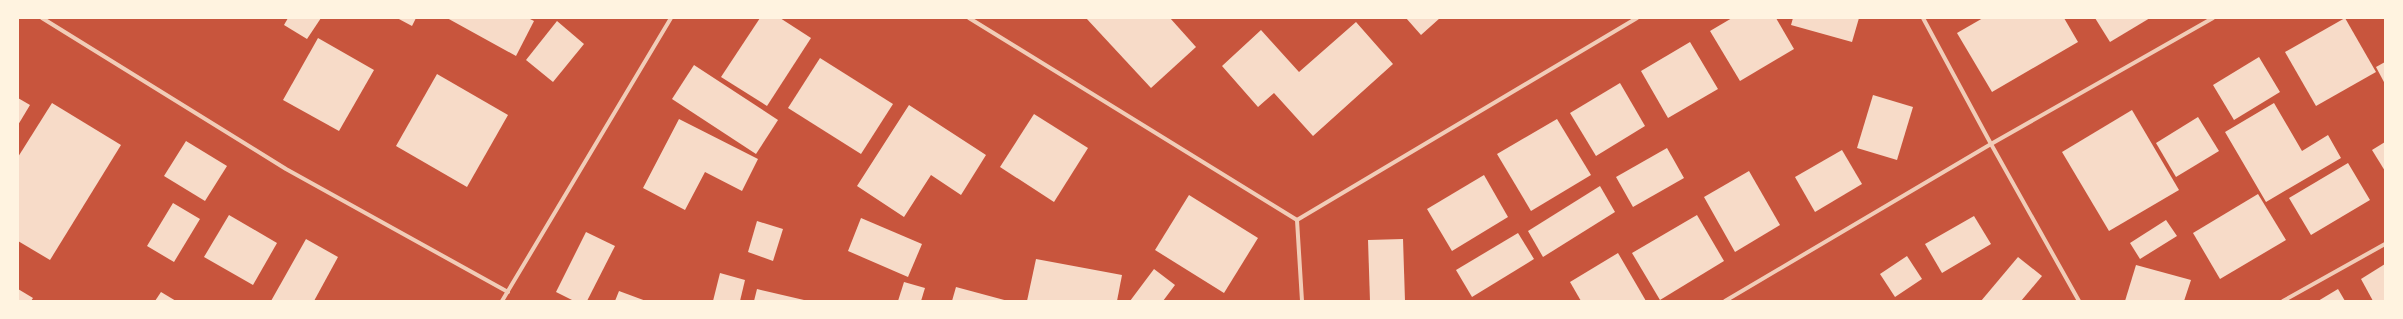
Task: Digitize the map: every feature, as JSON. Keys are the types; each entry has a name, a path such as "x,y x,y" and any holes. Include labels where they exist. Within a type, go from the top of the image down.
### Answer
{"street":[{"path":"42,18 286,169 508,292"},
{"path":"502,301 671,18"},
{"path":"969,18 1297,220"},
{"path":"1297,220 1637,18"},
{"path":"1923,18 1991,144 2079,301"},
{"path":"1725,301 1991,144 2213,18"},
{"path":"1297,220 1302,301"},
{"path":"2283,301 2385,244"}],"building":[{"path":"288,18 321,18 307,39 284,25"},
{"path":"397,18 416,18 412,26"},
{"path":"447,18 528,18 534,21 516,56"},
{"path":"760,18 780,18 811,38 767,106 721,77"},
{"path":"1086,18 1170,18 1196,47 1151,88"},
{"path":"1406,18 1440,18 1421,35"},
{"path":"1732,18 1776,18 1794,49 1740,81 1710,31"},
{"path":"1793,18 1859,18 1852,42 1791,25"},
{"path":"1983,18 2064,18 2078,42 1992,92 1957,33"},
{"path":"2095,18 2150,18 2110,42"},
{"path":"2345,18 2376,72 2316,106 2285,52"},
{"path":"557,21 584,44 553,82 526,60"},
{"path":"1356,22 1393,64 1313,136 1274,93 1258,107 1222,66 1261,30 1299,72"},
{"path":"318,38 374,70 339,131 283,100"},
{"path":"1690,42 1718,89 1668,118 1641,71"},
{"path":"2259,57 2280,92 2234,120 2213,85"},
{"path":"820,58 893,104 861,154 788,108"},
{"path":"2385,62 2385,84 2376,67"},
{"path":"694,65 778,120 756,154 672,99"},
{"path":"437,74 508,115 467,187 396,146"},
{"path":"1620,83 1645,126 1596,156 1570,113"},
{"path":"1873,95 1913,107 1897,160 1857,148"},
{"path":"18,98 30,105 18,125"},
{"path":"52,103 121,145 50,260 18,241 18,157"},
{"path":"2274,103 2302,151 2328,135 2341,158 2266,202 2225,132"},
{"path":"909,105 986,155 961,195 931,175 904,217 857,186"},
{"path":"2132,110 2179,190 2109,231 2062,152"},
{"path":"1034,114 1088,148 1054,202 1000,167"},
{"path":"2198,117 2219,151 2176,177 2156,143"},
{"path":"679,119 758,159 742,191 705,172 685,210 643,188"},
{"path":"1557,119 1591,175 1531,211 1497,154"},
{"path":"186,141 227,166 205,201 164,176"},
{"path":"2385,142 2385,171 2372,150"},
{"path":"1667,148 1684,178 1633,207 1616,177"},
{"path":"1842,150 1862,184 1815,212 1795,177"},
{"path":"2348,163 2370,200 2311,235 2289,198"},
{"path":"1749,171 1780,225 1735,252 1704,197"},
{"path":"1484,175 1508,217 1452,251 1427,209"},
{"path":"1600,186 1615,212 1543,257 1528,231"},
{"path":"2258,194 2286,240 2220,279 2193,233"},
{"path":"1189,195 1258,238 1224,293 1155,250"},
{"path":"173,203 200,219 174,262 147,246"},
{"path":"229,215 277,243 253,285 204,257"},
{"path":"1697,215 1724,261 1660,300 1632,253"},
{"path":"1974,216 1991,244 1942,273 1925,244"},
{"path":"861,218 922,244 908,277 848,251"},
{"path":"2166,220 2177,236 2140,259 2130,243"},
{"path":"757,221 783,229 773,261 748,252"},
{"path":"586,232 615,246 587,301 574,301 556,292"},
{"path":"1518,233 1534,259 1472,297 1456,270"},
{"path":"306,239 338,257 314,301 271,301"},
{"path":"1403,239 1405,301 1370,301 1368,240"},
{"path":"1618,253 1646,301 1581,301 1570,282"},
{"path":"1907,256 1922,279 1895,297 1880,274"},
{"path":"2018,257 2042,276 2021,301 1981,301"},
{"path":"1036,259 1122,275 1117,301 1027,301"},
{"path":"2385,264 2385,301 2373,301 2361,279"},
{"path":"2136,265 2191,280 2184,301 2125,301"},
{"path":"1154,269 1175,285 1163,301 1130,301"},
{"path":"720,273 745,280 740,301 713,301"},
{"path":"904,282 925,288 921,301 898,301"},
{"path":"956,287 1008,301 952,301"},
{"path":"18,289 33,298 31,301 18,301"},
{"path":"757,289 804,300 804,301 754,301"},
{"path":"2338,289 2345,301 2318,301"},
{"path":"619,291 646,301 615,301"},
{"path":"161,292 176,301 155,301"}]}
